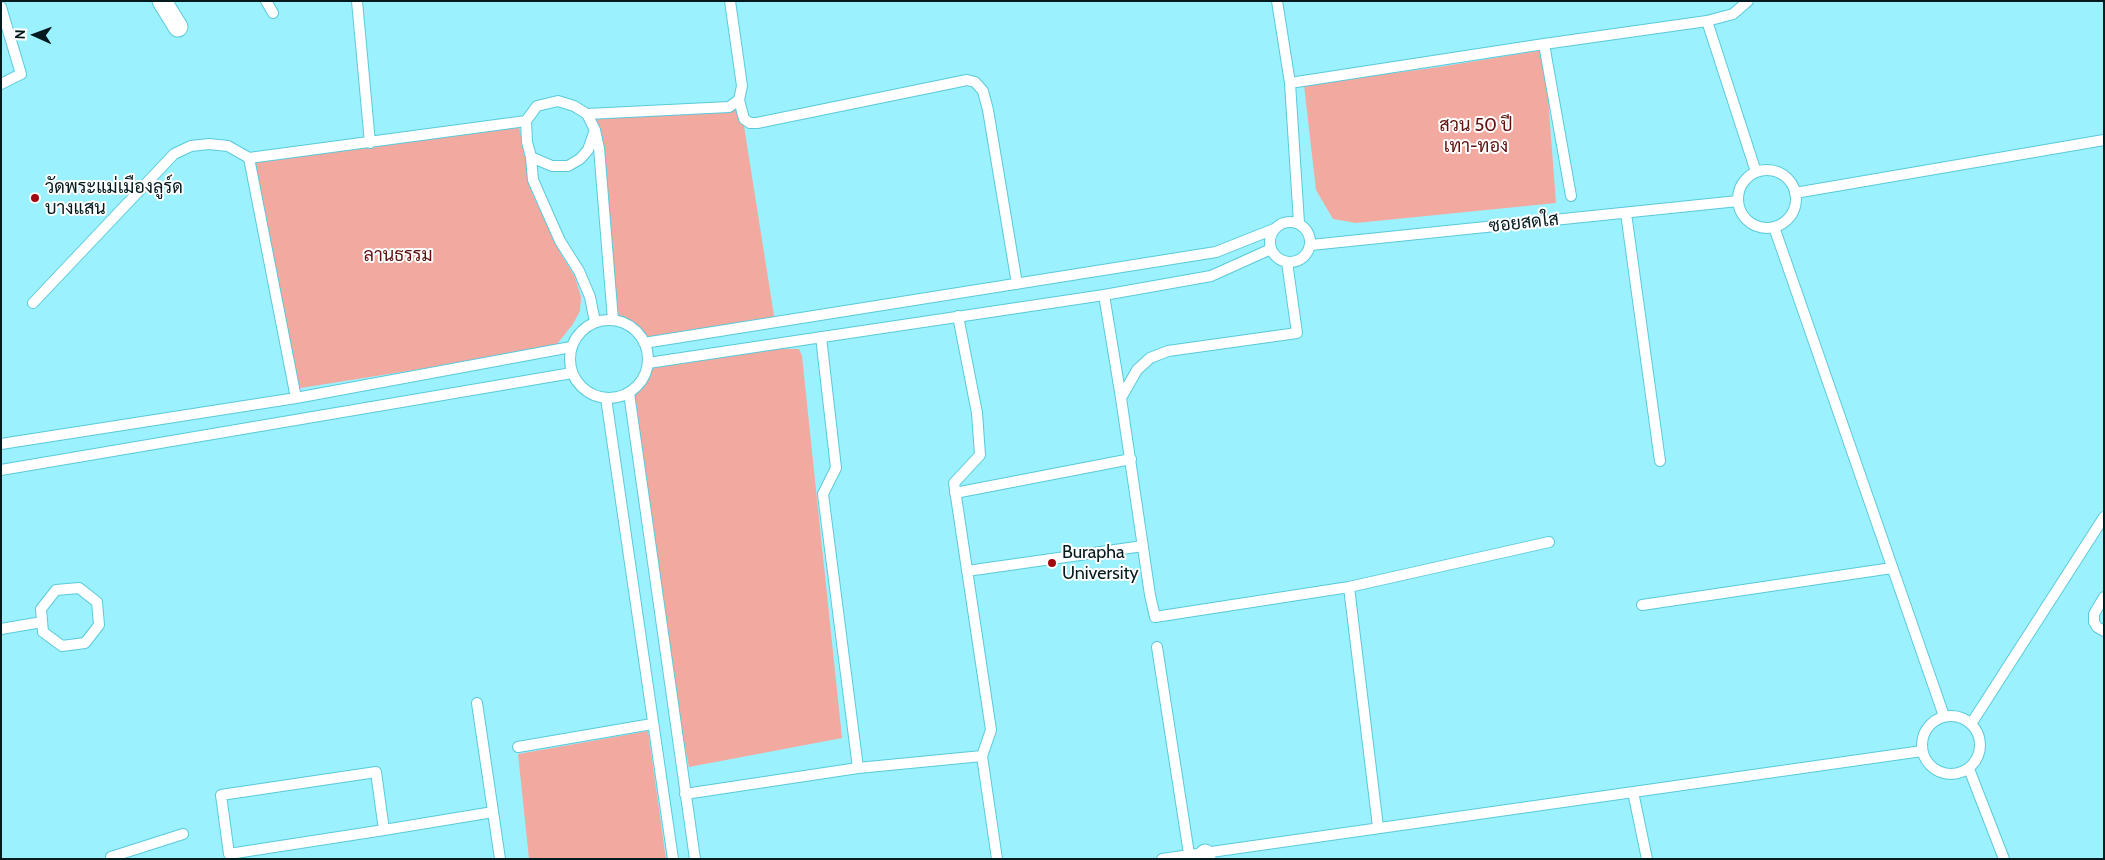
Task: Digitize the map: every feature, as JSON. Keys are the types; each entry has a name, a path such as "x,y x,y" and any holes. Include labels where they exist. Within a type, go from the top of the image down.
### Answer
{"street":[{"path":"162,1 178,26"}],"lane":[{"path":"266,1 274,13"},
{"path":"357,1 370,143"},
{"path":"730,1 742,86 739,100 744,119 750,123 967,80 975,82 983,92 988,110 1017,284"},
{"path":"1277,1 1290,83 1300,224"},
{"path":"1290,83 1707,21 1733,14 1748,1"},
{"path":"1,7 22,74 1,84"},
{"path":"1707,21 1756,172"},
{"path":"1544,44 1571,196"},
{"path":"587,114 729,107 739,100"},
{"path":"596,322 590,297 579,271 560,241 533,180 531,157 526,142 526,121 537,106 558,101 574,106 587,114 595,130 600,148 601,187 606,212 613,320"},
{"path":"33,303 174,154 191,146 209,144 228,146 248,158 526,121"},
{"path":"531,157 552,166 568,166 580,159 588,150 595,130"},
{"path":"1795,193 2104,140"},
{"path":"248,158 296,398"},
{"path":"1776,171 1785,176 1795,193 1795,207 1790,216 1774,227 1754,225 1746,219 1738,201 1740,189 1745,180 1756,172 1776,171"},
{"name":"ซอยสดใส","path":"1310,245 1738,201"},
{"path":"1626,213 1660,461"},
{"path":"644,343 1216,252 1274,229 1286,222 1300,224 1309,232 1310,245 1305,257 1293,262 1277,258 1271,249 1271,235 1274,229"},
{"path":"1774,227 1944,716"},
{"path":"648,363 1104,295 1211,276 1271,249"},
{"path":"1121,398 1136,370 1150,358 1168,351 1297,333 1287,262"},
{"path":"1104,295 1155,618 1349,587 1549,542"},
{"path":"958,316 977,413 980,455 954,483 991,730 982,756 997,859"},
{"path":"613,320 633,328 644,343 648,363 639,384 629,393 606,398 586,390 572,373 570,360 572,347 577,337 585,328 596,322 613,320"},
{"path":"821,337 836,468 823,494 858,768"},
{"path":"1,444 296,398 572,347"},
{"path":"1,470 572,373"},
{"path":"629,393 695,859"},
{"path":"606,398 673,859"},
{"path":"956,493 1131,459"},
{"path":"1971,724 2104,517"},
{"path":"967,571 1143,546"},
{"path":"1642,605 1892,568"},
{"path":"1349,587 1378,827"},
{"path":"79,588 97,602 99,625 85,643 62,646 43,632 42,622 41,609 56,590 79,588"},
{"path":"2103,600 2094,614 2094,622 2097,628 2104,631"},
{"path":"1,629 42,622"},
{"path":"1157,647 1200,856"},
{"path":"477,704 500,859"},
{"path":"1944,716 1956,716 1971,724 1980,737 1980,747 1976,761 1969,769 1953,775 1943,774 1933,769 1926,761 1922,751 1923,734 1929,725 1944,716"},
{"path":"518,747 652,724"},
{"path":"1162,859 1200,856 1378,827 1922,751"},
{"path":"685,794 858,768 982,756"},
{"path":"1969,769 2004,859"},
{"path":"384,830 376,772 221,795 229,854 384,830 493,812"},
{"path":"1633,792 1647,859"},
{"path":"112,859 111,856 183,834"}],"green space":[{"name":"สวน 50 ปี เทา-ทอง","path":"1544,44 1556,203 1356,223 1333,219 1316,190 1304,85 1439,67 1537,51"},
{"path":"741,107 775,322 653,342 619,317 594,114"},
{"name":"ลานธรรม","path":"519,126 532,193 561,254 575,277 581,297 580,311 573,324 554,348 294,389 249,158"},
{"path":"750,348 799,349 802,356 842,738 689,767 663,638 629,393 657,362"},
{"path":"648,731 666,859 529,859 518,754"}],"place":[{"name":"วัดพระแม่เมืองลูร์ด บางแสน","path":"35,198"},
{"name":"Burapha University","path":"1052,563"}]}
